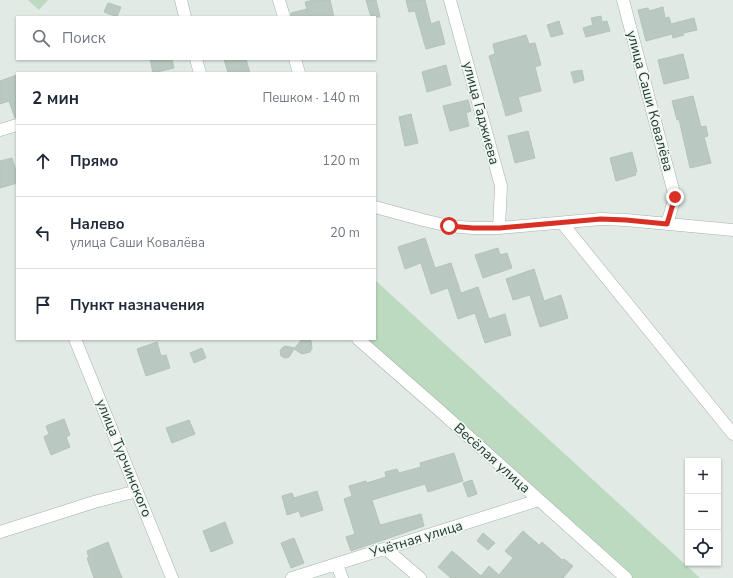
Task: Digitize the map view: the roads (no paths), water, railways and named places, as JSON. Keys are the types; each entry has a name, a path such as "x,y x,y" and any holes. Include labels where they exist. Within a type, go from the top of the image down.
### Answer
{"street":[{"path":"181,0 185,16"},
{"path":"279,0 284,16"},
{"name":"улица Гаджиева","path":"450,0 501,186 500,228"},
{"name":"улица Саши Ковалёва","path":"623,0 675,197 667,224"},
{"path":"196,60 200,72"},
{"path":"296,60 299,72"},
{"path":"0,130 16,125"},
{"path":"376,207 449,226 473,228 500,228 601,219 733,230"},
{"path":"562,223 733,434"},
{"name":"улица Турчинского","path":"75,340 138,491 172,578"},
{"name":"Весёлая улица","path":"359,340 626,578"},
{"path":"0,532 94,502 138,491"},
{"name":"Учётная улица","path":"292,578 539,500"},
{"path":"386,548 420,578"},
{"path":"337,564 342,578"}]}
